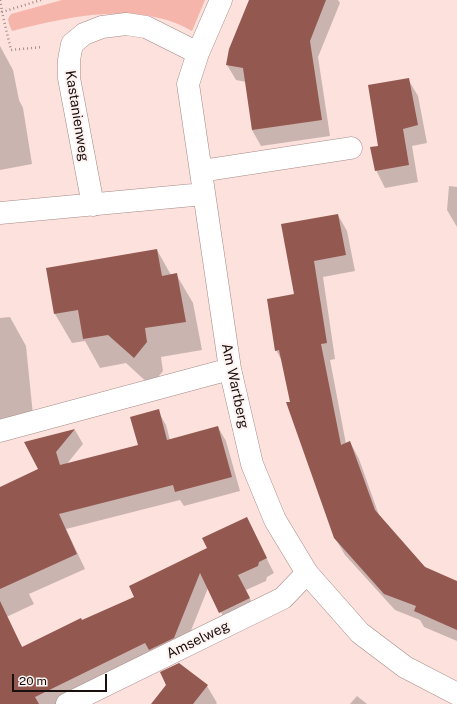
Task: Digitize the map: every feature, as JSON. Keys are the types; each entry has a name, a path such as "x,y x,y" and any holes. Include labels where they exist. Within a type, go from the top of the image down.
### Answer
{"street":[{"name":"Am Wartberg","path":"221,0 198,53 188,84 230,369 252,464 275,520 307,573 360,633 405,667 457,694"},
{"path":"72,44 84,34 102,27 126,24 146,27 198,53"},
{"name":"Kastanienweg","path":"72,44 69,60 69,78 93,205"},
{"path":"201,171 351,148"},
{"path":"0,213 204,194"},
{"path":"0,431 230,369"},
{"name":"Amselweg","path":"78,702 283,598 307,573"}],"path":[{"path":"0,0 11,50 72,44"},
{"path":"2,12 41,0"}],"shaded area":[{"path":"62,0 205,0 192,31 171,22 149,16 103,14 56,21 12,31 8,19 11,14"}],"building":[{"path":"249,0 326,0 310,41 322,120 252,130 243,68 226,65 229,49"},
{"path":"409,78 418,125 403,129 409,165 375,171 370,147 378,146 368,85"},
{"path":"338,214 346,255 314,261 327,343 321,344 341,445 350,441 375,510 425,567 457,581 457,630 414,611 416,606 384,594 334,538 286,402 290,402 279,350 275,351 267,299 294,294 281,224"},
{"path":"157,249 162,276 177,273 186,322 145,328 147,342 134,358 108,335 83,339 78,310 54,314 46,268"},
{"path":"159,409 167,440 218,426 232,477 175,492 173,485 59,514 77,554 0,589 0,487 38,469 24,442 75,429 56,452 60,465 138,445 130,417"},
{"path":"247,517 267,558 259,562 258,566 238,575 250,598 219,613 200,573 174,638 149,650 145,643 35,697 39,704 0,704 0,601 22,647 81,618 82,620 134,597 129,586 207,548 202,538"},
{"path":"179,663 208,685 193,704 151,704 166,685 160,672"}]}
